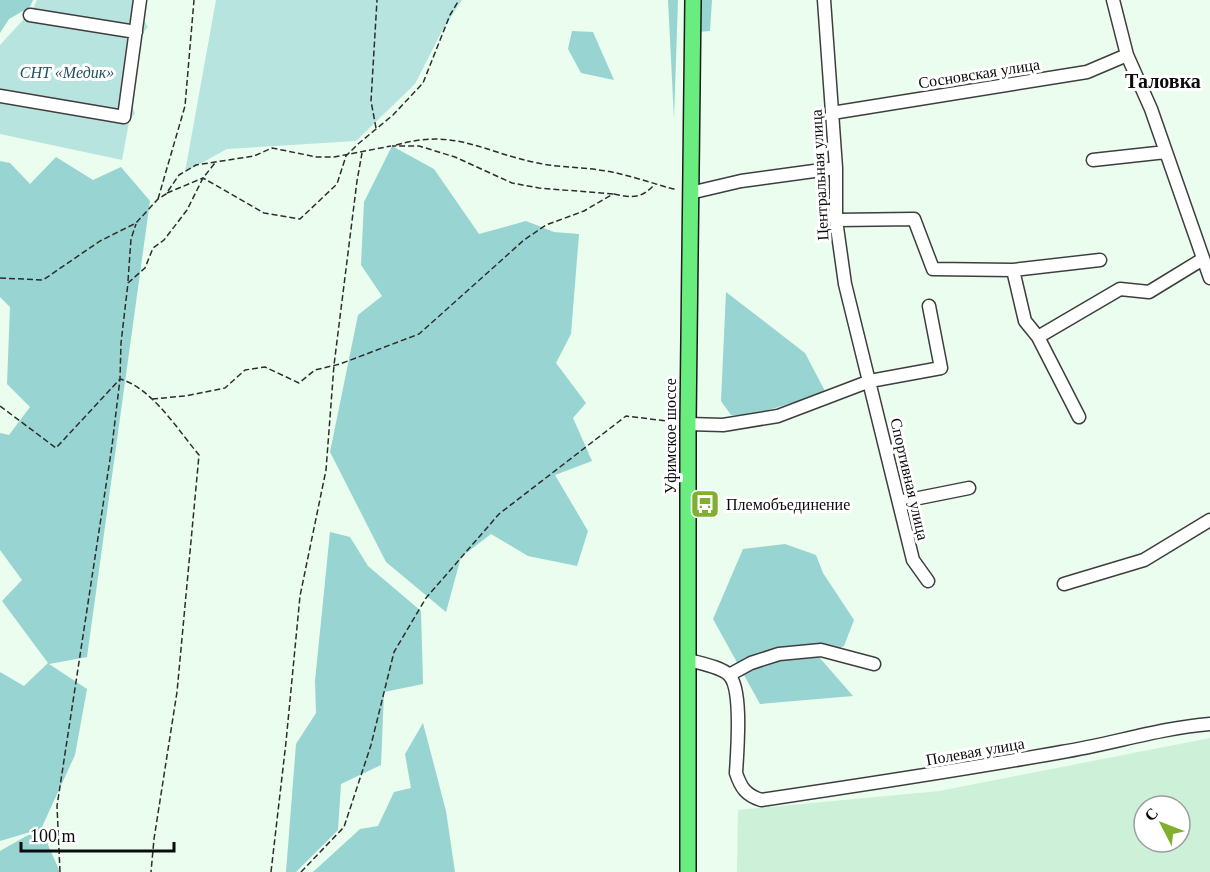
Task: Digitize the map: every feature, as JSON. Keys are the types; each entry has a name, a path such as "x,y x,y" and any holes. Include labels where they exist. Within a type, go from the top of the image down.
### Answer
{"main road":[{"name":"Уфимское шоссе","path":"688,872 688,424 693,0"}],"street":[{"path":"0,96 124,117 140,0"},
{"name":"Центральная улица","path":"826,0 836,168 836,220 845,284 870,381"},
{"path":"1113,0 1128,55 1151,109 1210,278"},
{"path":"30,15 136,32"},
{"name":"Сосновская улица","path":"832,113 1087,72 1128,55"},
{"path":"1093,160 1166,152"},
{"path":"690,193 741,181 836,168"},
{"path":"836,220 914,219 933,269 1013,270 1100,260"},
{"path":"1038,337 1120,289 1149,291 1203,259"},
{"path":"1013,270 1025,321 1038,337 1079,417"},
{"path":"688,424 723,425 778,416 870,381 941,368 929,306"},
{"name":"Спортивная улица","path":"870,381 913,560 927,581"},
{"path":"899,502 969,488"},
{"path":"1064,584 1144,560 1210,520"},
{"path":"689,660 714,667 729,675 751,663 779,654 821,650 874,664"},
{"name":"Полевая улица","path":"729,675 738,705 736,773 746,793 761,800 931,776 1099,746 1187,726 1210,724"}],"path":[{"path":"158,199 185,106 194,0"},
{"path":"376,129 371,101 377,0"},
{"path":"203,177 264,213 300,219 337,184 346,156 393,115 423,83 450,15 459,0"},
{"path":"166,194 179,175 196,165 254,156 272,148 317,157 346,156 424,138 472,143 528,161 556,167 580,167 609,172 690,193"},
{"path":"392,146 419,146 454,157 512,183 539,188 630,197 645,195 655,184"},
{"path":"271,872 300,596 326,470 334,365 357,181 363,152"},
{"path":"128,284 145,268 153,248 164,240 187,210 203,177 215,163"},
{"path":"0,278 43,280 100,241 136,223 158,199 203,177"},
{"path":"152,399 185,396 225,388 245,370 265,367 299,383 315,370 419,334 524,240 546,225 584,211 613,194"},
{"path":"60,872 57,806 120,379 121,343 131,239 136,223"},
{"path":"120,379 133,382 152,399 199,455 177,692 153,839 151,872"},
{"path":"0,406 56,448 120,379"},
{"path":"301,872 344,827 370,746 394,652 426,598 499,514 626,416 688,424"}],"green space":[{"name":"СНТ «Медик»","path":"37,0 144,0 142,17 148,27 139,37 130,102 135,113 129,122 122,160 0,134 0,45 33,9"},
{"path":"216,0 462,0 442,31 415,84 356,141 227,149 185,172"},
{"path":"1210,738 1210,872 737,872 738,810 939,791"}],"shaded area":[{"path":"0,0 33,0 30,7 9,19 0,33"},
{"path":"668,0 678,0 674,119"},
{"path":"699,0 712,0 710,31 698,32"},
{"path":"572,31 593,32 614,80 581,73 568,49"},
{"path":"392,146 434,169 479,234 526,221 554,232 579,234 571,334 556,363 586,403 573,418 592,461 555,475 588,531 577,566 528,556 491,534 461,557 446,612 386,562 330,452 358,315 382,296 361,265 364,202"},
{"path":"56,157 93,180 121,167 150,201 87,657 49,664 87,689 75,755 41,829 60,872 0,872 0,851 37,830 0,841 0,672 24,686 48,663 2,601 22,580 0,550 0,433 9,435 30,407 7,384 10,307 0,297 0,161 10,163 30,184"},
{"path":"726,292 805,353 826,393 748,416 731,415 721,401"},
{"path":"330,532 350,537 368,566 421,611 423,684 384,692 381,765 341,784 338,830 296,872 286,872 296,744 316,713 315,681"},
{"path":"785,544 816,555 823,573 854,620 844,646 819,657 853,696 760,704 713,619 743,549"},
{"path":"423,723 446,811 455,872 313,872 360,829 378,826 394,792 411,788 405,754"}],"place":[{"name":"Племобъединение","path":"705,504"}],"district":[{"name":"Таловка","path":"1163,81"}]}
